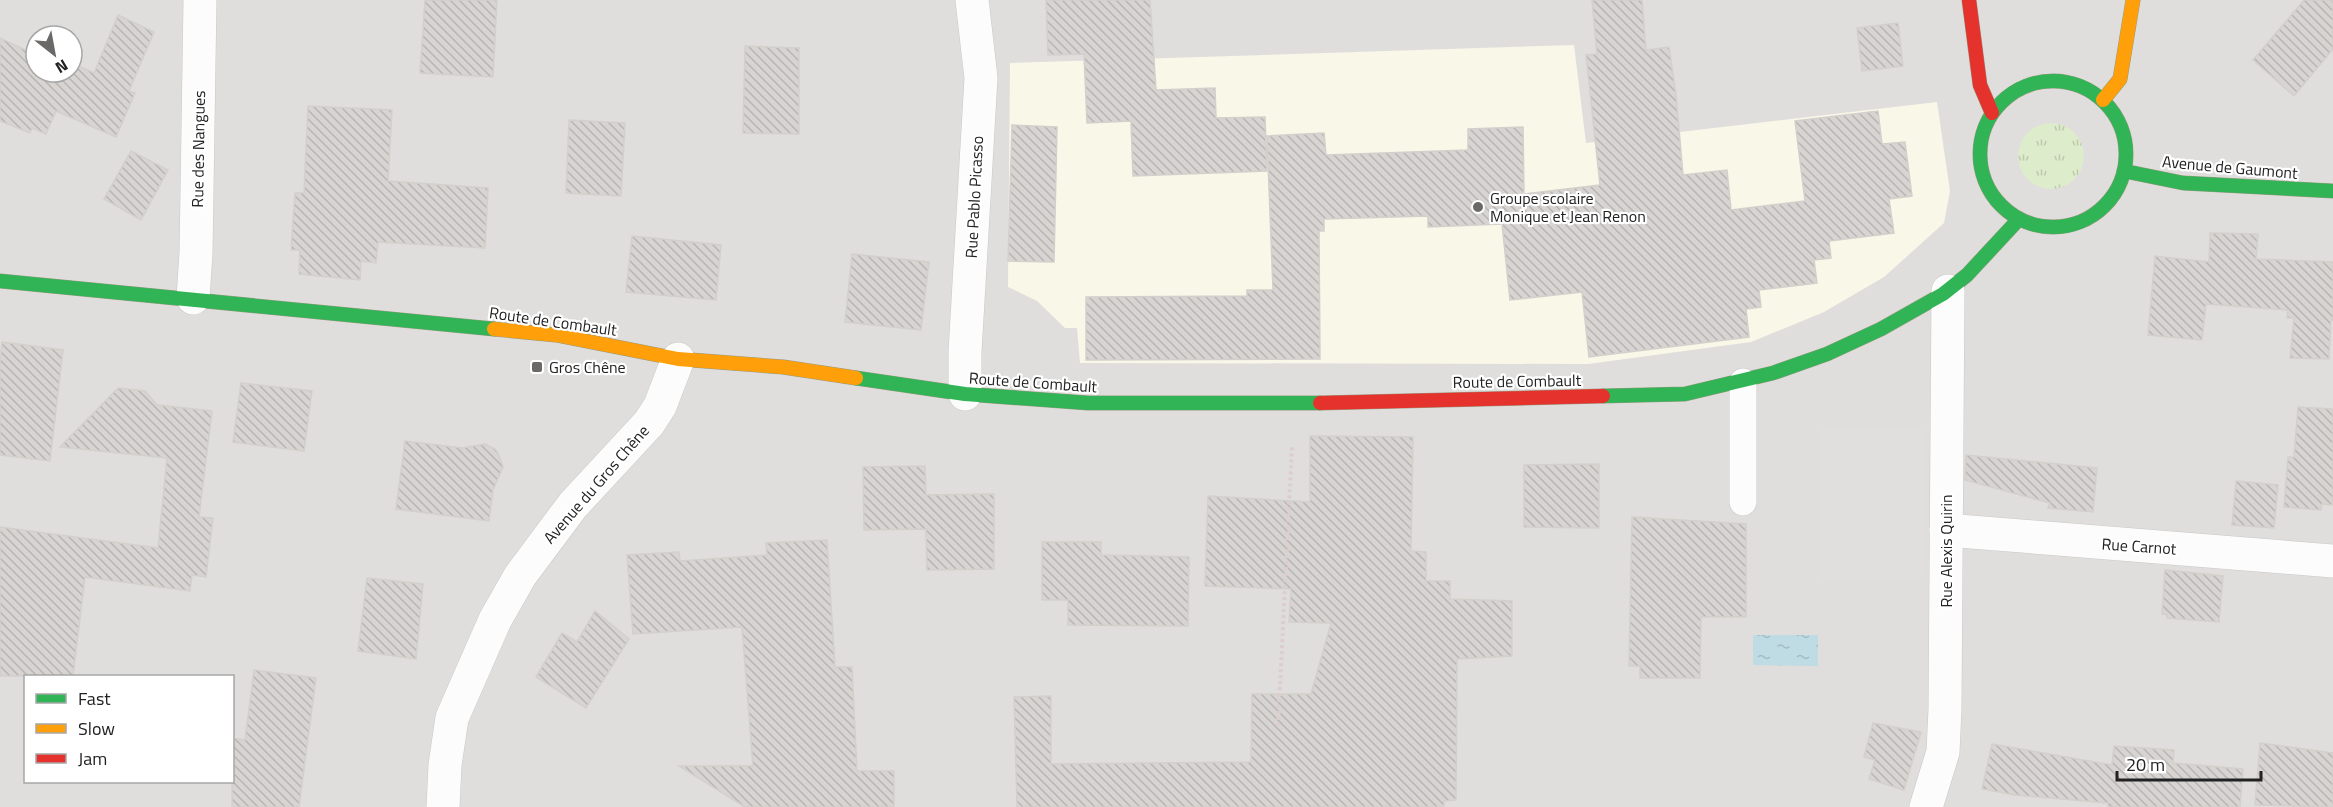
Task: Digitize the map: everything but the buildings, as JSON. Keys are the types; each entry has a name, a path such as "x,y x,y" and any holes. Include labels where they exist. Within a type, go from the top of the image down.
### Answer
{"street":[{"name":"Rue des Nangues","path":"193,298 200,0"},
{"name":"Rue Pablo Picasso","path":"965,394 965,352 981,78 972,0"},
{"path":"1969,0 1980,85 1992,113"},
{"path":"2103,100 2120,79 2133,0"},
{"path":"2057,81 2082,87 2103,100 2115,115 2123,133 2126,152 2124,171 2115,192 2102,209 2083,220 2061,227 2039,226 2019,219 2002,207 1989,191 1981,171 1980,151 1983,131 1992,113 2010,95 2033,84 2057,81"},
{"name":"Avenue de Gaumont","path":"2124,171 2183,183 2333,191"},
{"name":"Route de Combault","path":"0,281 556,335 678,359 783,367 965,394 1088,403 1294,404 1685,394 1743,382 1793,368 1840,350 1889,325 1948,291 1980,262 2019,219"},
{"name":"Rue Alexis Quirin","path":"1926,807 1943,752 1945,709 1948,291"},
{"name":"Avenue du Gros Chêne","path":"443,807 452,718 495,620 519,576 561,521 649,423 660,406 678,359"},
{"name":"Rue Carnot","path":"1946,530 2333,561"}],"lane":[{"path":"1743,382 1743,502"}],"path":[{"path":"1278,726 1294,404"}],"shaded area":[{"path":"0,0 2333,0 2333,807 0,807"},
{"name":"Groupe scolaire Monique et Jean Renon","path":"1574,45 1586,143 1937,102 1950,191 1944,223 1884,277 1824,312 1751,342 1588,364 1080,363 1077,328 1065,328 1037,301 1008,287 1010,63"},
{"path":"1922,426 1922,578 1818,578 1818,430"}],"green space":[{"path":"2057,123 2075,132 2082,143 2084,156 2082,169 2075,180 2064,187 2045,189 2027,180 2020,169 2018,150 2027,132 2038,125"}],"water":[{"path":"1753,635 1818,635 1818,666 1753,665"}],"traffic: fast":[{"path":"2053,81 2081,87 2104,103 2120,126 2126,154 2120,182 2104,205 2081,221 2053,227 2025,221 2002,205 1986,182 1980,154 1986,126 2002,103 2025,87 2053,81"},
{"path":"2124,171 2183,183 2333,191"},
{"path":"1603,396 1685,394 1773,373 1827,354 1881,329 1943,294 1967,275 2019,219"},
{"path":"0,281 494,329"},
{"path":"856,378 965,394 1088,403 1320,403"}],"traffic: slow":[{"path":"2103,100 2120,79 2133,0"},
{"path":"494,329 556,335 678,359 783,367 856,378"}],"traffic: jam":[{"path":"1969,0 1980,85 1992,113"},
{"path":"1320,403 1603,396"}],"place":[{"name":"Groupe scolaire Monique et Jean Renon","path":"1478,207"},
{"name":"Gros Chêne","path":"537,367"}]}
